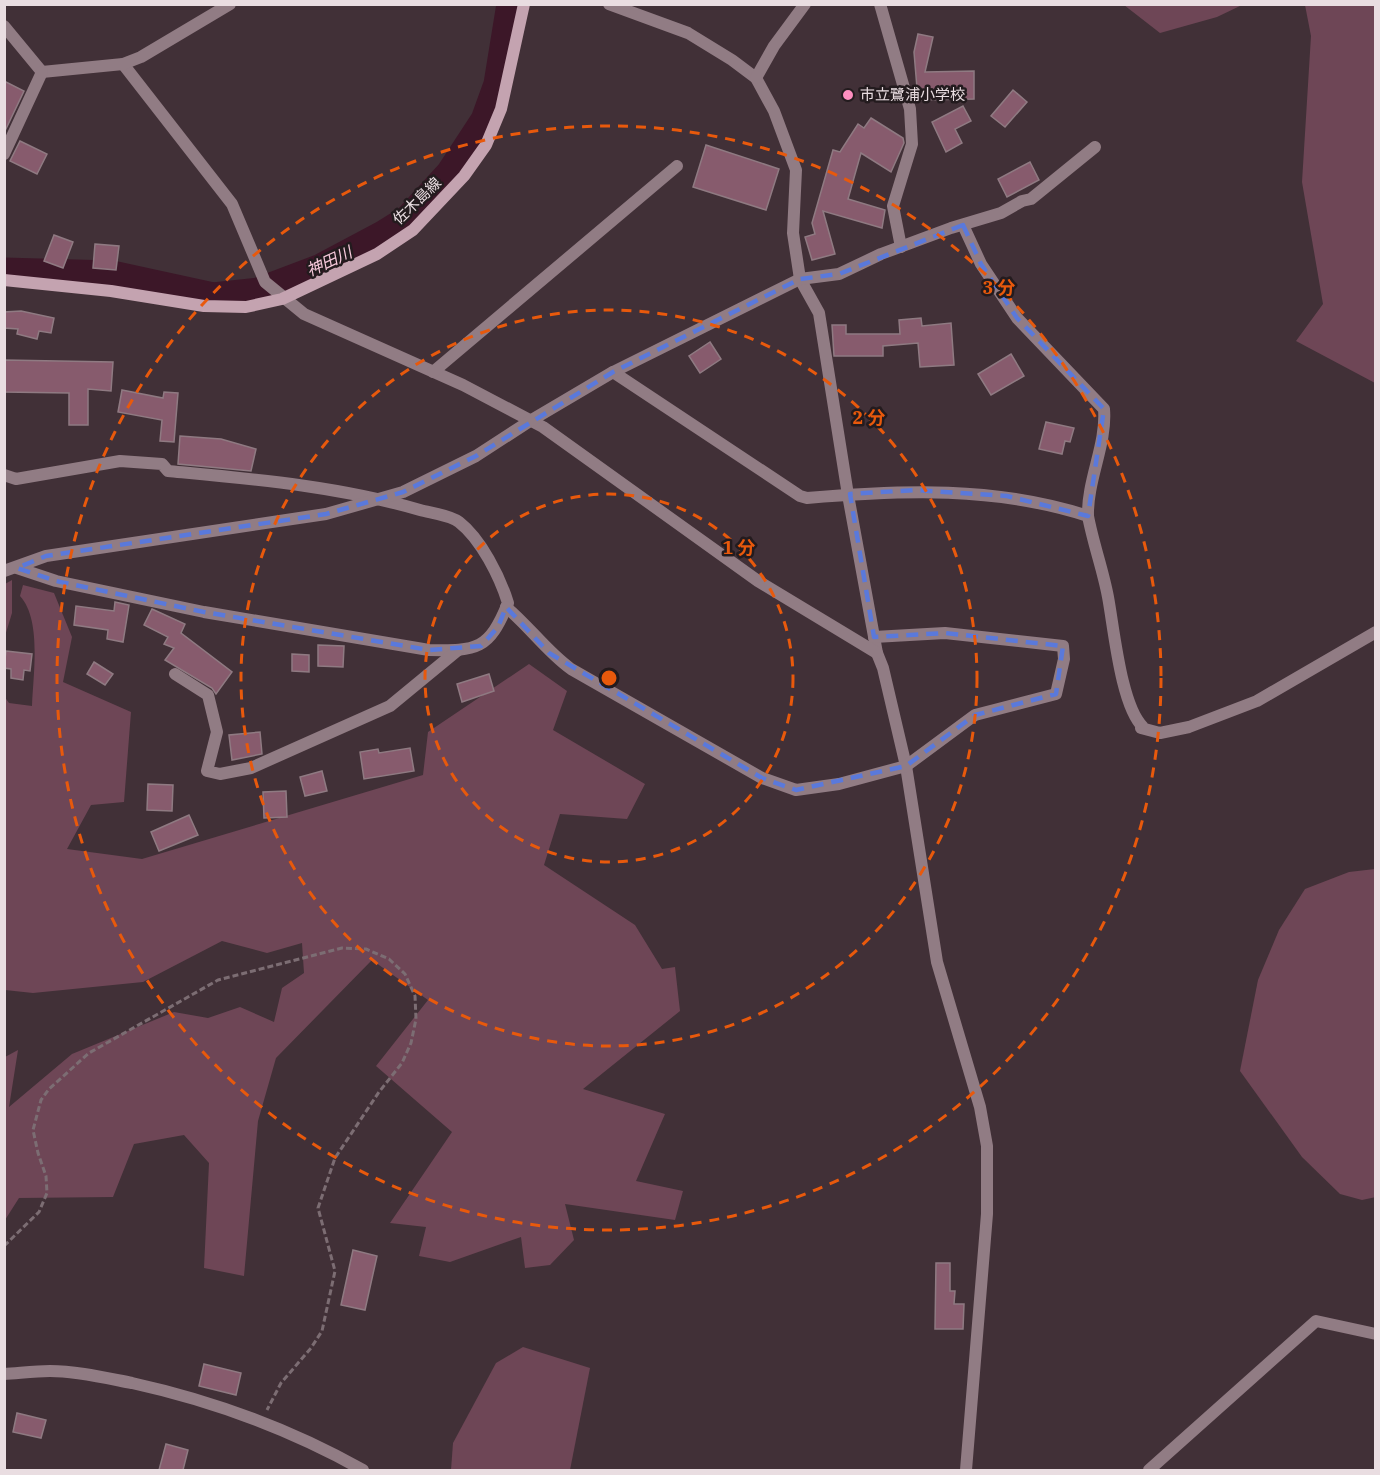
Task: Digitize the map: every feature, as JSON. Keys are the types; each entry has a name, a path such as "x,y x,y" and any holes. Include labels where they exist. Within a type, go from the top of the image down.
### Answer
{"main road":[{"name":"佐木島線","path":"4,280 111,291 204,306 246,307 282,299 377,254 413,230 464,176 486,145 501,110 524,4"}],"street":[{"path":"42,72 123,64 141,57 230,4"},
{"path":"609,4 687,33 732,60 756,78 774,111 796,170 794,233 800,279 819,313 848,495 874,637 884,668 906,766 937,962 980,1107 987,1146 987,1214 966,1470"},
{"path":"756,78 774,46 805,4"},
{"path":"880,4 910,109 912,144 893,206 901,247"},
{"path":"4,26 42,72"},
{"path":"123,64 232,204 265,282 282,299 304,314 433,372 530,421 613,475 758,580 877,652"},
{"path":"4,154 42,72"},
{"path":"11,569 46,556 326,514 403,492 476,456 613,372 800,279 839,274 901,247 1001,213 1031,199 1095,147"},
{"path":"433,372 677,166"},
{"path":"963,225 981,264 1017,318 1104,409 1105,422 1096,458 1088,516 1108,595 1117,651 1134,718 1141,728 1160,733 1189,727 1257,701 1376,632"},
{"path":"613,372 800,496 915,490 1007,496 1088,516"},
{"path":"4,475 16,479 120,461 162,464 168,471 279,481 382,499 458,521 476,541 504,590 508,603 498,627 481,646 458,650 429,650 204,612 56,581 11,569"},
{"path":"506,607 523,621 549,653 571,669 762,778 796,790 839,784 906,766 975,715 1056,694 1064,659 1063,646 945,633 874,637"},
{"path":"175,674 208,695 217,732 207,771 220,774 251,768 390,706 458,650"},
{"path":"1149,1470 1316,1321 1376,1334"},
{"path":"4,1374 51,1371 97,1376 177,1393 262,1421 324,1448 363,1470"}],"path":[{"path":"4,1246 39,1212 47,1192 46,1176 33,1130 41,1100 49,1089 89,1053 218,980 342,948 366,949 389,959 405,974 415,996 416,1019 411,1043 402,1063 379,1092 335,1158 318,1208 335,1271 322,1331 311,1348 280,1383 262,1421"}],"highlighted area":[{"path":"963,225 981,264 1017,318 1104,409 1088,516 1007,496 915,490 850,494 874,637 945,633 1063,646 1056,694 975,715 906,766 796,790 762,778 549,653 506,607 498,627 481,646 429,650 204,612 56,581 17,568 46,556 326,514 403,492 476,456 613,372 800,279 839,274"}],"shaded area":[{"path":"1124,5 1242,5 1217,17 1160,33"},
{"path":"1305,5 1375,5 1375,383 1296,341 1323,304 1302,182 1311,36"},
{"path":"12,580 12,613 5,636 5,584"},
{"path":"23,585 54,593 72,637 63,682 131,712 124,802 91,805 67,849 142,859 423,775 428,732 529,664 567,691 553,730 645,784 627,819 560,814 544,865 635,925 662,969 675,967 680,1011 583,1089 665,1114 636,1181 683,1191 675,1220 565,1204 574,1240 550,1265 525,1268 521,1237 450,1262 419,1256 426,1227 390,1223 452,1132 376,1066 428,1000 372,960 276,1058 258,1121 244,1276 204,1268 209,1163 184,1135 134,1144 113,1197 19,1198 5,1220 5,1057 18,1050 9,1107 72,1054 174,1012 208,1018 240,1007 274,1022 282,988 304,973 302,943 267,953 222,941 143,982 33,993 5,990 4,696 9,703 32,706 35,648 31,619 27,606 20,596"},
{"path":"1375,869 1376,1197 1362,1200 1340,1194 1302,1157 1240,1071 1258,980 1279,930 1305,889 1349,872"},
{"path":"523,1347 590,1368 570,1470 451,1470 453,1443 496,1363"}],"building":[{"path":"918,34 933,37 925,72 974,71 974,99 918,100 914,52"},
{"path":"4,81 24,91 4,133"},
{"path":"1013,90 1027,102 1005,127 991,116"},
{"path":"963,106 971,121 955,129 962,143 946,152 932,122"},
{"path":"871,118 903,138 904,143 891,172 861,153 848,199 885,210 882,228 823,211 835,254 812,260 805,237 815,234 812,223 833,150 840,152 858,124 864,128"},
{"path":"20,141 47,154 37,174 10,161"},
{"path":"706,145 779,169 766,210 693,187"},
{"path":"1030,162 1039,180 1007,197 998,179"},
{"path":"54,235 73,242 63,268 44,261"},
{"path":"95,244 119,246 116,270 93,268"},
{"path":"21,311 54,318 51,333 39,331 37,339 17,334 18,329 4,328 4,312"},
{"path":"921,318 922,326 951,323 954,365 920,367 918,343 883,346 883,356 834,356 832,325 846,325 846,334 900,334 899,320"},
{"path":"710,342 721,359 700,373 689,356"},
{"path":"1011,354 1024,376 991,395 978,374"},
{"path":"4,360 113,362 111,391 88,389 88,425 69,425 69,393 4,392"},
{"path":"122,390 163,398 164,392 178,393 174,442 160,441 162,420 118,412"},
{"path":"1046,422 1074,428 1070,442 1065,441 1062,454 1039,449"},
{"path":"180,436 221,439 256,449 251,471 178,464"},
{"path":"115,602 129,605 123,642 107,639 108,630 74,625 76,606 114,611"},
{"path":"152,609 185,624 181,633 232,672 216,694 212,688 165,660 174,648 164,644 168,637 144,625"},
{"path":"318,645 344,646 343,667 318,666"},
{"path":"6,651 32,654 30,671 24,670 23,680 11,678 11,669 4,668"},
{"path":"292,654 309,655 309,672 292,671"},
{"path":"94,662 113,674 105,685 87,674"},
{"path":"489,674 494,691 462,702 457,684"},
{"path":"260,732 262,754 232,760 229,735"},
{"path":"410,748 414,771 364,779 360,752 378,749 379,753"},
{"path":"322,771 327,791 305,796 300,777"},
{"path":"148,784 173,785 172,811 147,810"},
{"path":"286,791 287,817 264,818 263,792"},
{"path":"189,815 198,835 159,851 151,832"},
{"path":"353,1250 377,1256 365,1310 341,1305"},
{"path":"936,1263 950,1263 950,1291 955,1291 954,1304 964,1304 963,1329 935,1329"},
{"path":"204,1364 241,1373 236,1395 199,1386"},
{"path":"17,1413 46,1420 41,1438 13,1432"},
{"path":"166,1444 188,1450 183,1470 159,1470"}],"waterway":[{"name":"神田川","path":"4,271 112,274 213,296 258,291 321,267 407,219 450,172 484,120 497,84 510,4"}],"place":[{"name":"市立鷺浦小学校","path":"848,95"}]}
